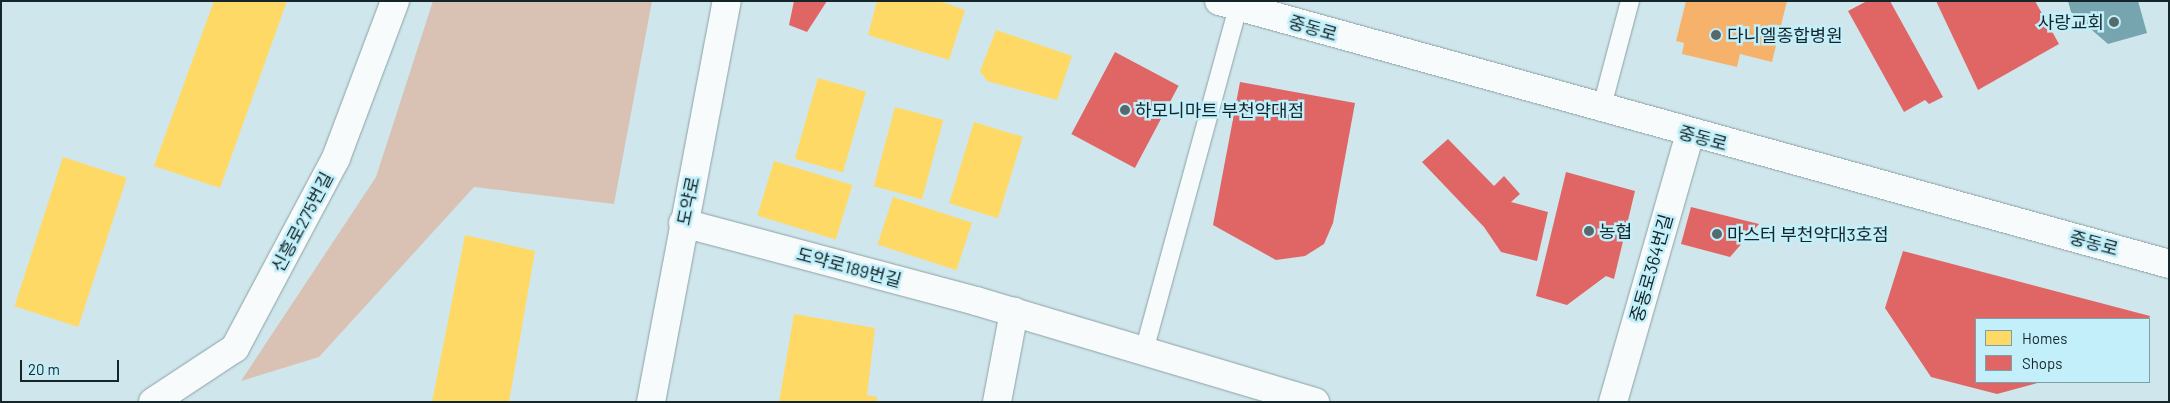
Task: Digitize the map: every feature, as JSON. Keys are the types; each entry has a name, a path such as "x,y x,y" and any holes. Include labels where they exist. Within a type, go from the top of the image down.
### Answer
{"street":[{"name":"신흥로275번길","path":"153,402 234,348 336,158 395,1"},
{"name":"도약로","path":"651,402 683,223 727,1"},
{"name":"중동로","path":"1228,4 1601,110 2169,264"},
{"name":"중동로364번길","path":"1612,402 1690,134"},
{"name":"도약로189번길","path":"683,223 1014,312 1144,351 1282,397 1315,402"},
{"path":"997,402 1014,312"}],"lane":[{"path":"1601,110 1630,1"},
{"name":"중동로","path":"1144,351 1228,4"}],"shaded area":[{"path":"433,1 652,1 614,204 474,187 319,357 241,381 376,177"}],"building: Homes":[{"path":"214,1 287,1 220,188 154,166"},
{"path":"877,1 939,1 965,10 949,60 868,35"},
{"path":"996,30 1072,56 1057,100 987,81 980,71"},
{"path":"818,78 866,92 843,173 795,159"},
{"path":"895,107 943,120 922,199 874,186"},
{"path":"974,122 1023,137 998,218 949,203"},
{"path":"63,157 127,178 78,327 14,306"},
{"path":"774,161 852,185 836,239 757,216"},
{"path":"893,197 972,223 956,270 878,245"},
{"path":"465,235 535,251 509,402 432,402"},
{"path":"794,314 875,328 867,395 877,397 877,402 779,402"}],"building: Shops":[{"path":"794,1 827,1 807,32 789,25"},
{"path":"1867,1 1890,1 1943,97 1929,104 1925,100 1904,112 1848,11"},
{"path":"1936,1 2035,1 2059,44 1978,90"},
{"name":"하모니마트 부천약대점","path":"1115,52 1179,86 1135,168 1071,134"},
{"path":"1240,82 1355,103 1333,223 1324,244 1305,256 1276,260 1213,225"},
{"path":"1448,139 1494,186 1504,176 1520,194 1511,202 1548,212 1537,261 1501,252 1484,227 1422,162"},
{"name":"농협","path":"1566,172 1635,191 1614,279 1606,276 1567,305 1536,296"},
{"name":"마스터 부천약대3호점","path":"1691,207 1759,224 1730,257 1681,244"},
{"path":"1903,251 2150,316 2149,318 1975,318 1975,383 2037,383 1997,394 1931,377 1885,308"}],"building: Health":[{"name":"다니엘종합병원","path":"1686,1 1787,1 1772,62 1740,54 1737,67 1682,54 1684,43 1676,41"}],"building: Public":[{"name":"사랑교회","path":"2068,1 2138,1 2147,33 2108,44 2071,12"}],"place":[{"name":"사랑교회","path":"2114,22"},
{"name":"다니엘종합병원","path":"1716,35"},
{"name":"하모니마트 부천약대점","path":"1125,110"},
{"name":"농협","path":"1589,231"},
{"name":"마스터 부천약대3호점","path":"1717,234"}]}
